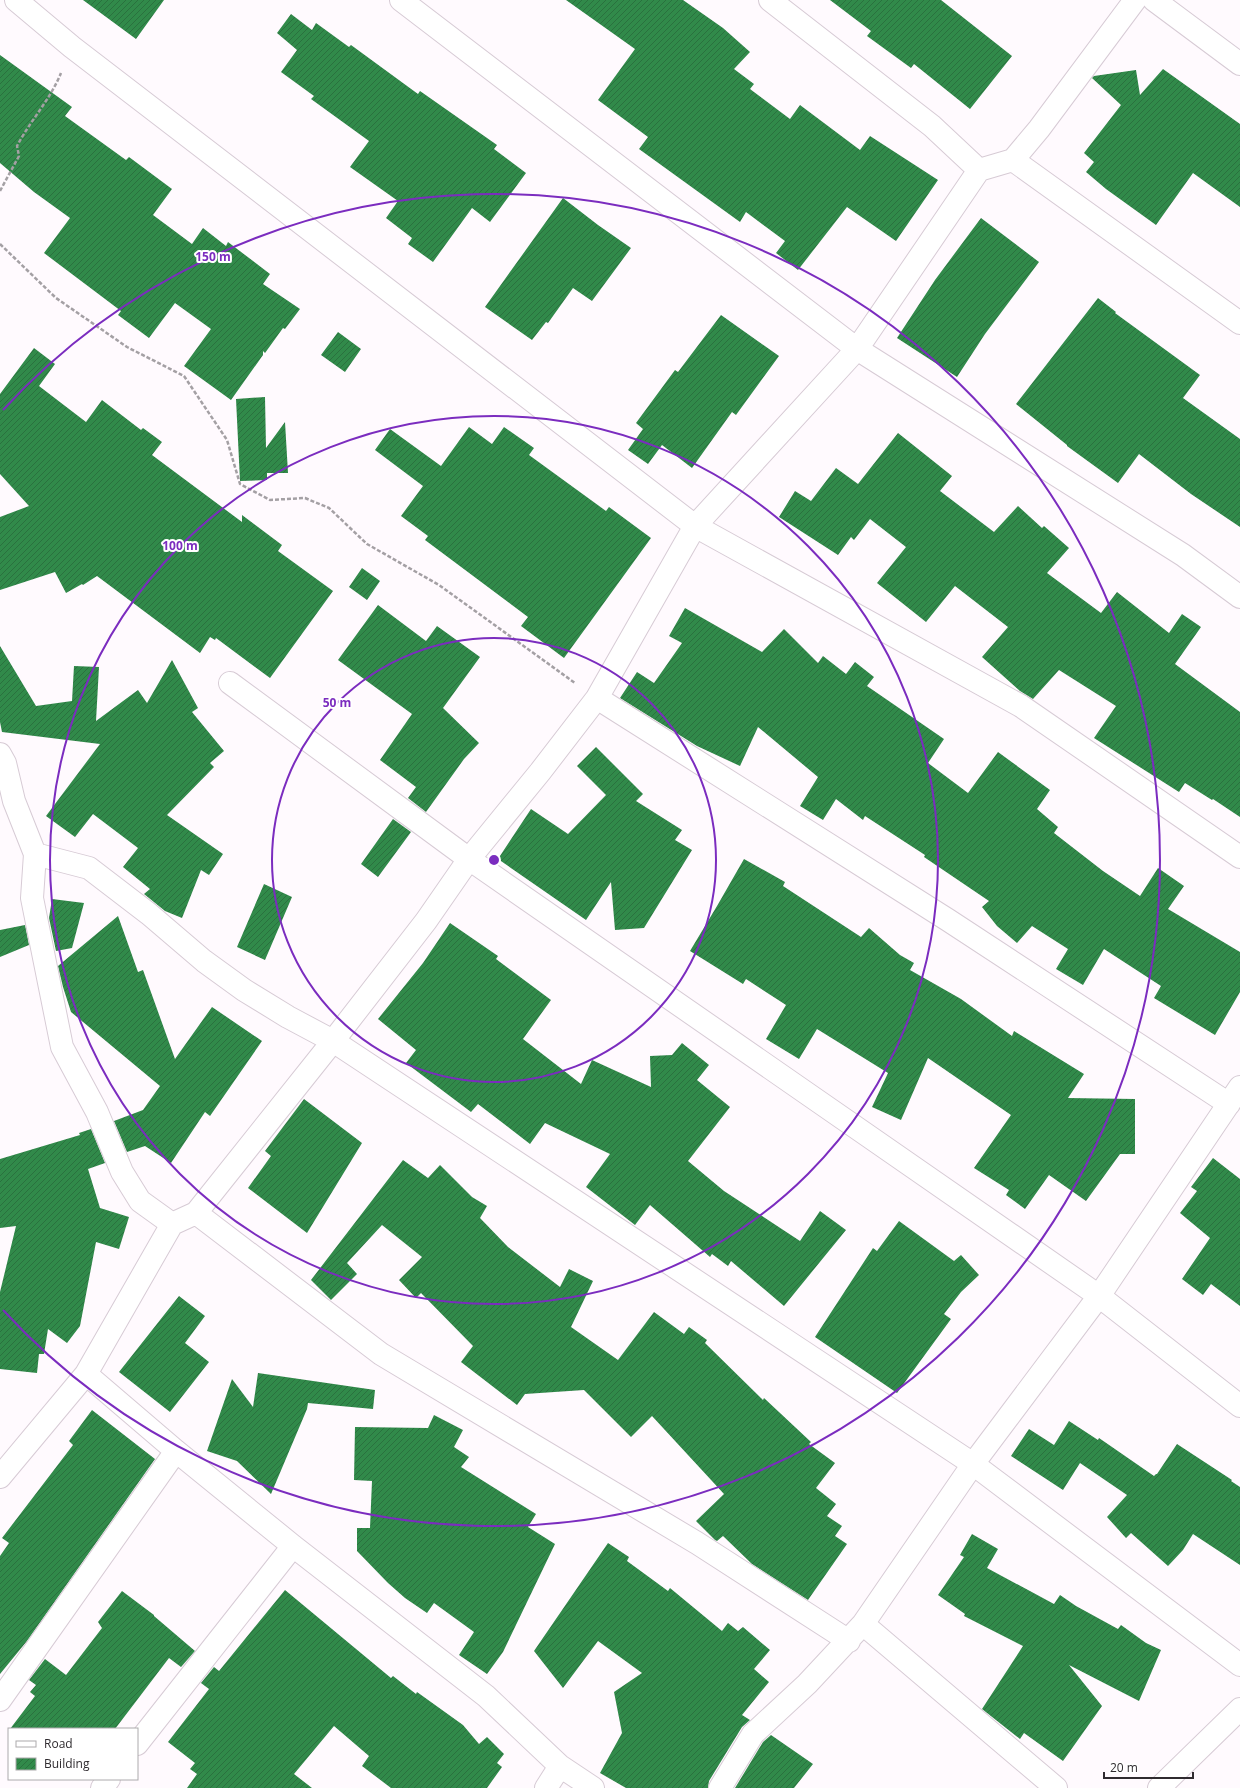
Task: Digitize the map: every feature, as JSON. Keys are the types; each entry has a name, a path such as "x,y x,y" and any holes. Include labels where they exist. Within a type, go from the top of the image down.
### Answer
{"street":[{"path":"16,0 72,47 695,526 1021,706 1240,858"},
{"path":"401,0 857,349 1183,556 1240,597"},
{"path":"770,0 932,126 979,170"},
{"path":"0,1478 86,1374 172,1224 196,1212 333,1041 426,921 469,858 540,772 597,698 695,526 857,349 979,170 1013,160 1044,122 1135,0"},
{"path":"1154,0 1240,64"},
{"path":"1013,160 1240,323"},
{"path":"230,683 469,858 1099,1296 1240,1406"},
{"path":"597,698 948,920 1234,1095 1099,1296 973,1464 863,1624 849,1641 807,1684 753,1734 720,1788"},
{"path":"0,754 5,763 14,801 35,854 32,898 62,1046 98,1112 122,1172 140,1201 172,1224"},
{"path":"35,854 89,868 149,914 204,961 244,990 288,1017 333,1041 973,1464 1240,1665"},
{"path":"196,1212 381,1354 697,1543 849,1641"},
{"path":"86,1374 176,1451 293,1546 486,1696 560,1766 593,1788"},
{"path":"0,1700 176,1451"},
{"path":"138,1743 293,1546"},
{"path":"863,1624 1056,1788"},
{"path":"1159,1788 1240,1709"},
{"path":"546,1788 560,1766"},
{"path":"102,1788 108,1780"}],"path":[{"path":"0,191 19,156 17,146 24,132 55,88 72,47"},
{"path":"0,244 56,298 127,347 184,376 227,440 240,484 270,500 306,498 329,508 367,544 439,585 597,698"}],"building":[{"path":"83,0 164,0 136,39"},
{"path":"566,0 683,0 723,28 750,52 734,69 754,84 750,89 790,119 800,105 860,150 870,136 938,180 896,241 847,207 798,270 776,253 785,241 746,212 740,222 639,149 648,137 598,100 635,49"},
{"path":"830,0 941,0 1012,56 970,109 914,64 911,68 867,36 871,31"},
{"path":"291,14 312,30 316,23 349,47 351,45 418,94 420,91 497,145 494,149 526,173 490,222 472,208 433,262 408,244 412,238 386,218 398,201 350,167 369,141 311,99 314,96 281,72 297,50 277,33"},
{"path":"0,55 72,107 65,116 126,160 129,157 172,189 153,215 192,244 203,228 226,246 228,242 270,274 263,284 300,309 285,329 283,328 265,353 263,351 263,355 231,400 184,366 211,329 175,303 149,338 118,315 121,311 44,253 70,218 34,192 0,163"},
{"path":"1163,69 1240,124 1240,207 1193,173 1156,225 1106,189 1086,172 1094,162 1084,153 1121,105 1092,78 1094,76 1136,70 1140,95"},
{"path":"563,198 631,248 592,301 573,288 548,323 546,322 532,340 485,307"},
{"path":"981,218 1039,262 985,334 957,377 897,338 935,280"},
{"path":"1098,298 1116,312 1115,313 1200,375 1183,398 1240,439 1240,527 1191,494 1139,454 1118,483 1067,446 1016,404"},
{"path":"721,315 779,356 736,415 732,412 692,468 662,445 648,464 628,450 643,429 636,423 675,370 678,372"},
{"path":"338,332 361,349 345,372 321,355"},
{"path":"34,348 55,364 39,386 86,422 102,400 141,430 143,428 162,442 152,455 242,522 242,515 282,545 278,551 333,591 270,678 216,638 215,640 210,637 200,653 97,576 66,593 55,572 0,590 0,517 29,506 0,474 0,394"},
{"path":"265,397 266,448 285,422 288,473 267,473 267,480 240,481 236,399"},
{"path":"469,427 492,444 504,427 534,448 529,455 606,511 609,507 651,538 564,658 521,626 528,617 425,540 428,536 401,516 423,486 375,450 390,429 441,466"},
{"path":"898,433 952,476 940,491 994,532 1018,506 1042,528 1044,526 1069,548 1047,573 1101,613 1117,592 1169,633 1182,614 1201,627 1175,664 1240,712 1240,817 1185,783 1179,792 1094,738 1116,706 1059,670 1033,699 1020,691 982,657 1008,627 955,586 926,622 877,583 906,547 870,519 854,540 851,537 838,555 779,517 795,491 811,501 836,468 858,484"},
{"path":"362,568 380,581 367,600 349,587"},
{"path":"378,605 426,641 437,626 480,657 443,708 479,743 464,759 426,812 408,798 416,787 380,760 412,714 338,660"},
{"path":"685,608 762,652 784,629 818,663 823,656 846,674 855,662 874,677 867,686 944,739 928,763 968,793 998,752 1050,790 1037,809 1058,827 1054,833 1103,871 1140,896 1158,868 1184,886 1168,909 1240,952 1240,992 1215,1035 1154,998 1161,986 1104,949 1083,985 1056,969 1068,949 1032,926 1017,943 997,926 982,907 989,901 924,857 925,855 865,816 863,820 836,799 823,820 800,806 818,777 758,727 740,766 697,746 620,698 637,672 654,683 682,643 669,636"},
{"path":"0,646 36,706 72,701 74,666 99,667 96,721 138,690 147,703 172,660 198,708 192,712 224,751 210,763 214,767 167,815 223,854 209,875 201,870 182,918 165,911 144,894 150,889 123,867 138,848 93,814 75,837 46,816 100,744 2,732 0,722"},
{"path":"596,747 643,794 636,801 682,830 675,840 692,850 644,928 615,930 611,882 586,920 498,859 531,809 568,834 606,795 577,766"},
{"path":"393,819 411,832 378,877 361,864"},
{"path":"744,859 785,882 783,886 861,937 869,928 900,955 914,963 910,970 961,999 1012,1036 1014,1031 1084,1074 1068,1098 1135,1099 1135,1154 1120,1154 1086,1201 1049,1175 1025,1209 1006,1195 1009,1190 974,1168 1011,1115 928,1058 901,1120 872,1107 888,1073 817,1029 799,1059 766,1039 786,1005 746,979 743,984 690,951"},
{"path":"264,884 292,897 265,960 237,947"},
{"path":"52,899 84,903 72,948 56,951 49,918"},
{"path":"118,916 138,972 143,970 175,1059 212,1007 262,1041 210,1116 205,1112 171,1163 145,1146 127,1152 114,1121 143,1110 160,1086 71,1012 58,966"},
{"path":"450,923 498,956 496,959 551,1000 523,1039 581,1084 592,1060 651,1087 650,1056 672,1055 682,1043 709,1065 697,1080 730,1107 688,1161 724,1191 800,1241 820,1211 846,1230 784,1306 731,1261 728,1266 712,1254 710,1257 650,1205 635,1225 586,1187 610,1154 545,1123 530,1144 478,1104 471,1112 406,1063 416,1050 378,1019 423,963"},
{"path":"25,925 29,945 0,957 0,930"},
{"path":"304,1099 362,1143 307,1233 248,1188 271,1156 265,1151"},
{"path":"91,1129 105,1163 88,1169 100,1208 129,1217 119,1249 96,1242 80,1326 67,1343 48,1329 44,1354 39,1354 37,1373 0,1369 0,1292 16,1226 0,1228 0,1159 80,1135 79,1133"},
{"path":"1213,1158 1240,1179 1240,1306 1211,1284 1203,1295 1182,1279 1210,1238 1180,1213 1197,1191 1191,1187"},
{"path":"403,1160 428,1178 440,1165 472,1197 487,1206 480,1218 508,1247 560,1287 569,1269 593,1281 571,1327 618,1360 654,1312 684,1334 689,1327 707,1340 705,1343 763,1400 764,1398 811,1442 809,1444 835,1463 816,1488 836,1504 827,1516 842,1526 835,1536 847,1544 808,1600 752,1564 723,1536 717,1541 715,1540 696,1521 724,1494 652,1416 631,1437 584,1390 525,1394 517,1405 461,1362 473,1346 421,1293 416,1298 399,1280 422,1257 382,1225 347,1263 357,1274 331,1300 311,1280"},
{"path":"899,1221 954,1261 961,1255 979,1275 961,1292 944,1314 951,1319 897,1393 815,1337 873,1248 877,1251"},
{"path":"179,1296 205,1316 185,1343 209,1362 170,1412 119,1372"},
{"path":"258,1373 375,1390 373,1409 308,1403 307,1409 271,1494 237,1461 207,1451 232,1379 253,1407"},
{"path":"92,1410 155,1459 27,1641 0,1674 0,1556 9,1543 2,1538 73,1445 69,1441"},
{"path":"434,1415 463,1430 454,1447 469,1457 461,1467 536,1514 528,1527 555,1544 503,1652 487,1674 459,1655 474,1632 434,1603 427,1613 405,1598 357,1551 357,1528 370,1528 372,1481 354,1480 355,1427 428,1428"},
{"path":"1069,1421 1098,1440 1099,1438 1154,1476 1157,1474 1177,1444 1232,1480 1231,1481 1240,1487 1240,1565 1193,1534 1183,1550 1168,1566 1131,1533 1126,1538 1107,1517 1127,1495 1080,1463 1063,1490 1011,1456 1029,1429 1054,1445"},
{"path":"972,1534 998,1549 987,1568 1054,1604 1060,1595 1076,1606 1118,1629 1121,1625 1146,1643 1161,1650 1139,1701 1069,1665 1102,1706 1063,1761 1024,1733 1020,1739 982,1709 1023,1646 964,1616 965,1614 938,1595 964,1557 960,1555"},
{"path":"608,1543 629,1557 627,1561 668,1591 670,1588 722,1631 728,1623 738,1631 743,1627 770,1650 754,1669 769,1682 742,1715 750,1720 742,1727 709,1781 708,1788 626,1788 600,1773 622,1733 614,1692 642,1673 598,1641 563,1688 534,1651"},
{"path":"285,1590 391,1678 393,1676 416,1694 417,1692 463,1725 479,1744 487,1737 504,1754 497,1763 502,1767 487,1788 391,1788 362,1766 369,1756 334,1726 294,1774 312,1788 187,1788 197,1774 190,1769 195,1763 168,1742 209,1689 201,1683 214,1667 219,1671"},
{"path":"122,1591 154,1615 195,1651 181,1667 169,1658 116,1728 11,1728 35,1696 30,1692 36,1685 29,1680 45,1659 66,1675 102,1628 98,1622"},
{"path":"771,1735 813,1764 794,1788 735,1788 763,1742"}]}
